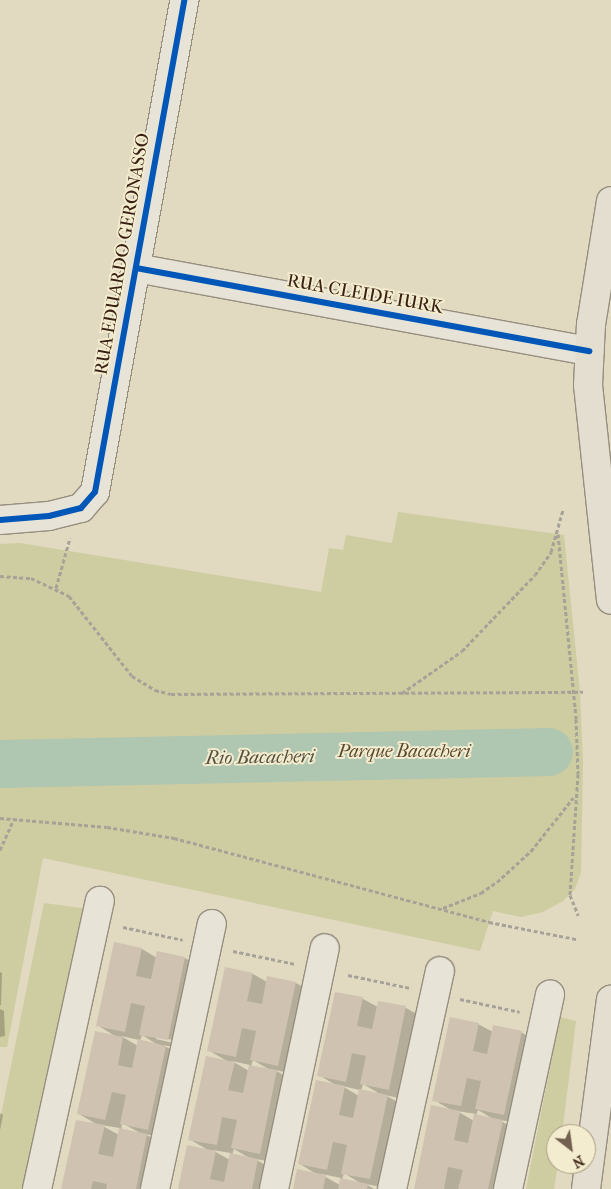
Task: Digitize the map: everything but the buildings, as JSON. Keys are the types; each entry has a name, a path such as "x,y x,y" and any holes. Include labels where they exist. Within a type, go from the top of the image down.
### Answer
{"main road":[{"path":"611,202 595,288 589,351 591,424 611,600"},
{"path":"586,1189 611,1000"}],"street":[{"name":"RUA EDUARDO GERONASSO","path":"0,520 49,516 82,508 95,492 184,0"},
{"name":"RUA CLEIDE IURK","path":"136,268 589,351"},
{"path":"37,1189 100,901"},
{"path":"155,1189 212,924"},
{"path":"274,1189 325,948"},
{"path":"392,1189 440,971"},
{"path":"508,1189 550,994"}],"path":[{"path":"563,510 558,534 574,693 578,774 574,796 570,895 578,915"},
{"path":"401,693 448,662 477,637 535,575 558,534"},
{"path":"56,588 71,536"},
{"path":"0,576 31,578 56,588 78,606 132,676 154,690 186,696 583,692"},
{"path":"442,908 467,900 497,882 532,851 574,796"},
{"path":"0,818 108,827 174,838 490,922 576,938"},
{"path":"0,850 14,819"}],"green space":[{"name":"Parque Bacacheri","path":"398,512 564,535 580,692 583,764 581,872 575,889 563,901 543,912 521,917 493,911 480,951 43,858 7,1047 0,1047 0,544 20,543 321,592 329,548 343,550 346,535 392,543"},
{"path":"44,903 88,909 24,1189 0,1189 0,1120"},
{"path":"560,1017 576,1021 563,1124 546,1124 546,1174 556,1174 554,1189 526,1189"}],"waterway":[{"name":"Rio Bacacheri","path":"0,764 549,752"}],"cycle path":[{"path":"0,520 49,516 81,508 95,492 184,0"},
{"path":"136,268 589,351"}]}
